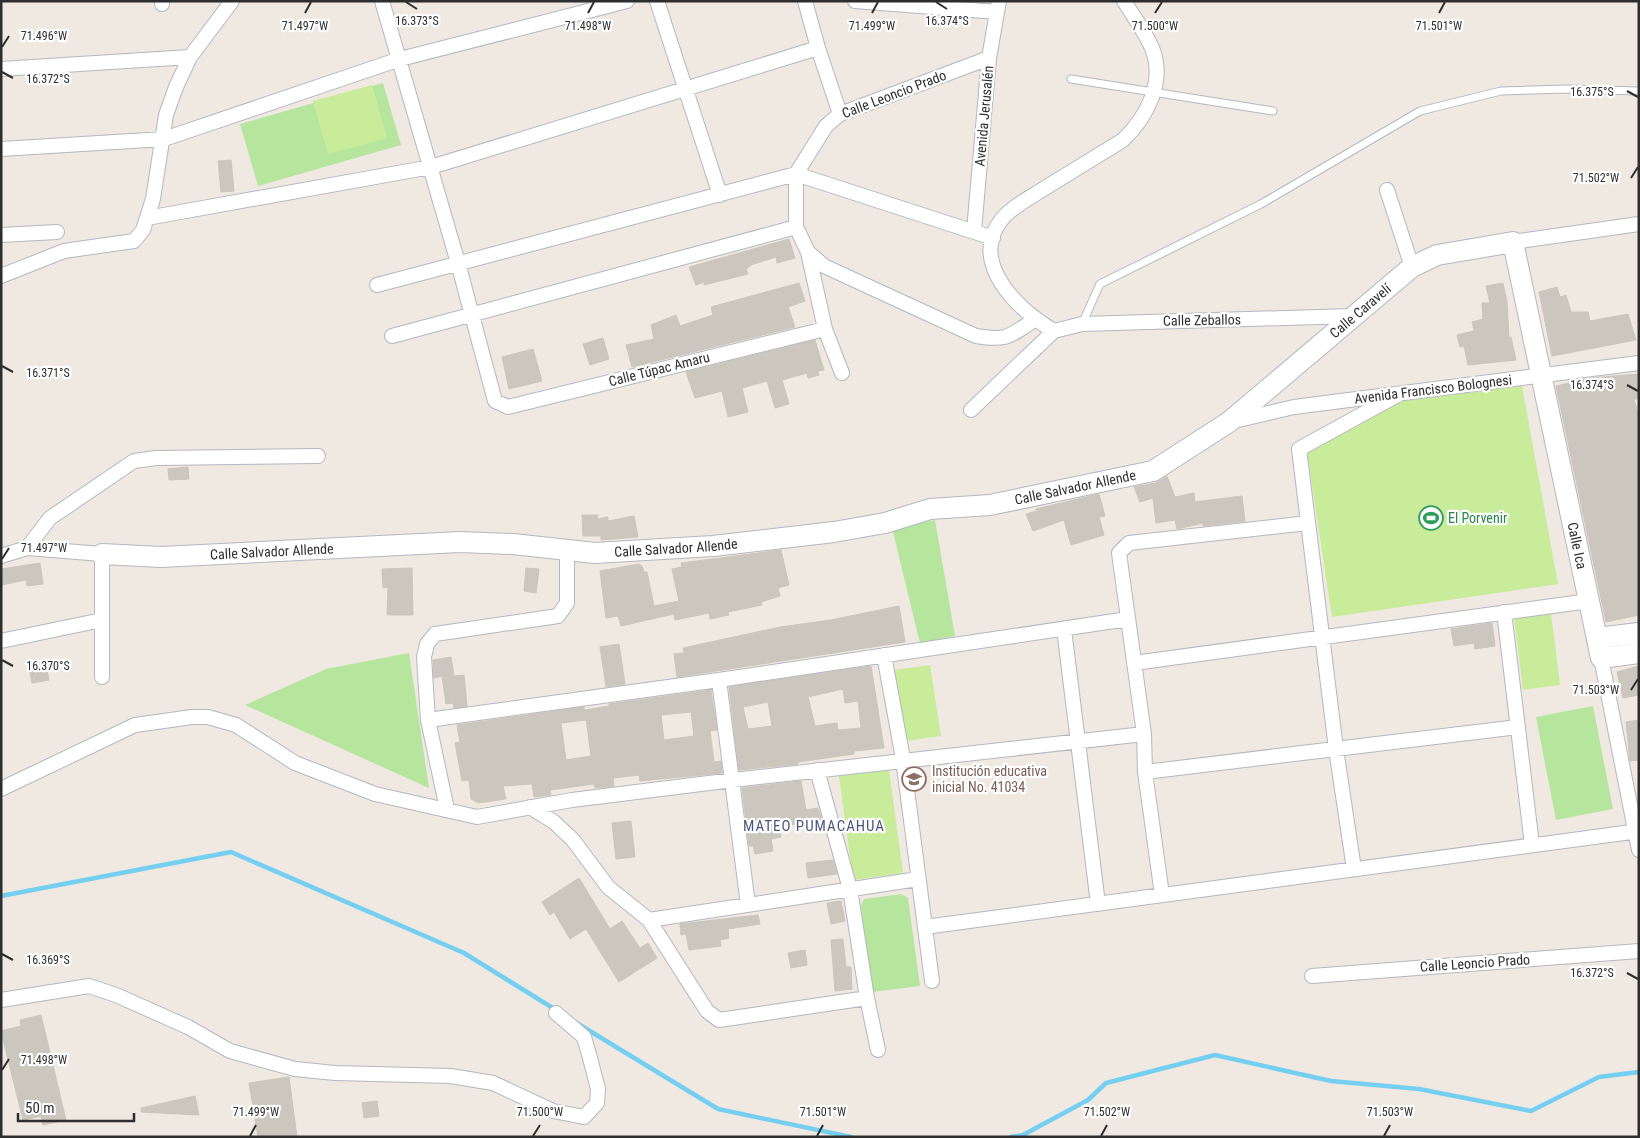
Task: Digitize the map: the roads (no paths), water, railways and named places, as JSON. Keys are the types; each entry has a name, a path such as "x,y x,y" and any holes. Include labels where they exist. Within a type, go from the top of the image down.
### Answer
{"street":[{"path":"382,1 472,315"},
{"path":"1,149 164,139 400,59 627,1"},
{"path":"657,1 720,195"},
{"path":"805,1 840,114"},
{"path":"855,1 998,6"},
{"path":"971,410 1054,331 1034,320 1004,288 995,274 991,256 993,238 1001,220 1019,204 1123,140 1137,126 1148,107 1153,92 1155,64 1152,49 1124,1"},
{"path":"1,276 64,251 134,241 144,230 153,199 164,139 166,115 176,87 190,57 234,2"},
{"name":"Avenida Jerusalén","path":"974,231 989,58 998,6"},
{"path":"147,218 431,167 818,48"},
{"path":"1,68 190,57"},
{"name":"Calle Leoncio Prado","path":"796,174 826,126 840,114 989,58"},
{"path":"377,285 796,174 993,238"},
{"path":"796,174 796,226 808,252 825,329 842,373"},
{"path":"1387,190 1412,267"},
{"path":"1513,242 1639,224"},
{"path":"392,336 796,226"},
{"path":"1,235 57,232"},
{"name":"Calle Caravelí","path":"1229,422 1412,267 1437,256 1513,242"},
{"name":"Calle Ica","path":"1513,242 1637,831 1639,850"},
{"path":"808,252 824,266 976,336 998,339 1012,335 1034,320"},
{"name":"Calle Túpac Amaru","path":"472,315 495,401 508,407 825,329"},
{"name":"Calle Zeballos","path":"1054,331 1082,324 1352,316"},
{"name":"Avenida Francisco Bolognesi","path":"1229,422 1294,407 1639,363"},
{"path":"1354,869 1336,749 1298,449 1401,394"},
{"name":"Calle Salvador Allende","path":"102,554 161,557 460,542 513,544 595,554 713,546 842,531 885,523 930,510 990,505 1153,472 1229,422"},
{"path":"28,548 50,518 134,461 156,458 318,456"},
{"path":"1162,895 1146,772 1144,734 1119,553 1129,543 1308,523"},
{"path":"1,556 28,548 102,554 102,677"},
{"path":"447,809 428,720 424,657 427,644 435,634 558,616 567,603 567,550"},
{"path":"1134,663 1589,600"},
{"path":"1504,612 1532,845"},
{"path":"1,641 102,620"},
{"path":"428,720 719,680 1128,620"},
{"path":"1064,629 1098,904"},
{"path":"1597,638 1639,633"},
{"path":"1601,658 1639,653"},
{"path":"884,656 902,759 932,981"},
{"path":"719,680 748,905"},
{"path":"1,789 135,726 192,717 208,717 236,725 295,763 375,794 476,817 530,807 902,759 1144,734"},
{"path":"1146,772 1518,727"},
{"path":"817,770 850,889 867,998 878,1050"},
{"path":"530,807 554,822 574,840 608,887 649,920 707,1010 719,1020 867,998"},
{"path":"925,927 1637,831"},
{"path":"649,920 918,878"},
{"name":"Calle Leoncio Prado","path":"1312,976 1639,950"},
{"path":"1,1000 89,986 116,995 188,1027 230,1052 295,1069 335,1073 451,1076 493,1084 552,1111 584,1117 597,1103 598,1089 590,1058 584,1037 556,1014"}],"lane":[{"path":"1071,79 1273,111"},
{"path":"1082,324 1100,284 1262,204 1420,111 1501,91 1565,89 1639,91"}],"waterway":[{"path":"1,896 231,852 464,953 556,1010"},
{"path":"575,1022 718,1109 851,1137"},
{"path":"1011,1137 1023,1135 1088,1100 1106,1083 1215,1055 1331,1081 1419,1089 1531,1111 1599,1077 1639,1072"}],"place":[{"name":"El Porvenir","path":"1431,518"},
{"name":"Institución educativa inicial No. 41034","path":"914,779"}],"district":[{"name":"MATEO PUMACAHUA","path":"814,826"}]}
